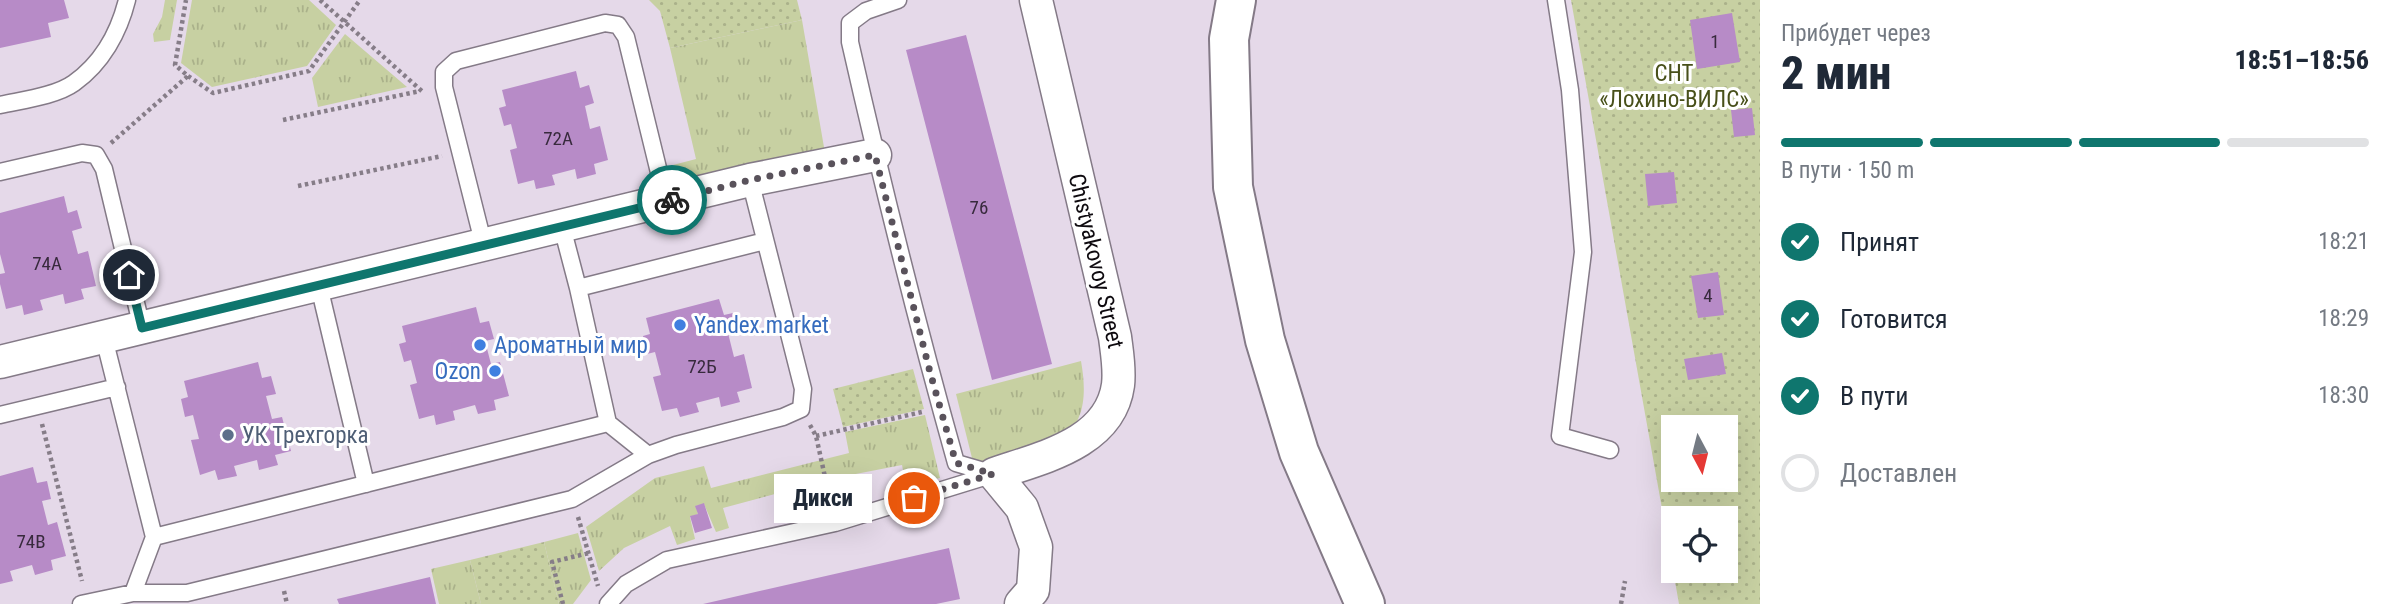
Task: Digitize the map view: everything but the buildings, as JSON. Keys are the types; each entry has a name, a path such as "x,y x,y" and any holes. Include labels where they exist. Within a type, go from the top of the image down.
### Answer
{"street":[{"name":"Chistyakovoy Street","path":"993,474 1058,452 1088,436 1108,413 1118,387 1119,364 1115,337 1036,0"},
{"path":"1236,0 1229,39 1233,187 1265,340 1299,452 1366,604"},
{"path":"0,362 104,338 318,280 484,246 750,180 875,155"},
{"path":"993,474 1022,508 1036,547 1034,590 1021,604"}],"lane":[{"path":"0,105 38,97 73,84 102,58 122,18 127,0"},
{"path":"898,0 866,11 850,23 850,42 875,155 956,463 993,474"},
{"path":"1556,0 1570,90 1583,252 1560,436 1610,450"},
{"path":"484,246 450,116 444,72 456,61 605,23 618,25 625,37 666,201"},
{"path":"0,172 82,153 96,155 104,169 142,328"},
{"path":"84,603 133,593 187,593 572,499 648,455 783,417 801,409 803,389 750,180"},
{"path":"562,227 608,423 648,455"},
{"path":"578,288 765,241"},
{"path":"318,280 366,484"},
{"path":"104,338 154,537 133,593"},
{"path":"0,415 117,387"},
{"path":"154,537 608,423"},
{"path":"604,598 667,561 835,523 993,474"}],"path":[{"path":"186,0 175,65 213,93 309,71 360,0"},
{"path":"320,0 450,116"},
{"path":"96,155 188,76"},
{"path":"283,120 421,90"},
{"path":"298,186 460,152"},
{"path":"38,406 84,603"},
{"path":"835,523 816,436 940,408"},
{"path":"572,499 604,598"},
{"path":"563,604 552,562 589,553"},
{"path":"1621,604 1625,581"}],"green space":[{"path":"165,0 177,0 170,40 154,42 153,34 162,17"},
{"path":"192,0 309,0 336,25 307,66 212,87 181,63"},
{"path":"649,0 797,0 802,20 670,48 660,11"},
{"name":"СНТ «Лохино-ВИЛС»","path":"1571,0 1760,0 1760,604 1679,604 1675,583 1738,583 1738,506 1661,506"},
{"path":"802,20 825,153 767,165 752,163 677,180 673,165 696,159 670,48"},
{"path":"345,34 407,87 318,107 312,78"},
{"path":"1081,361 1083,404 1070,433 1061,441 1046,447 977,464 972,458 956,394"},
{"path":"913,369 924,409 843,427 833,389"},
{"path":"925,415 940,478 906,485 902,465 830,479 723,508 729,528 716,532 704,504 696,506 698,514 690,517 695,539 677,545 670,526 624,548 599,571 586,527 655,478 704,466 711,488 849,453 845,432"},
{"path":"578,533 591,580 573,604 559,604 544,542"},
{"path":"544,542 559,604 481,604 470,560"},
{"path":"470,560 481,604 439,604 431,569"}],"way so far":[{"path":"672,200 750,180 875,155 956,463 993,474 914,498"}],"place":[{"name":"Yandex.market","path":"680,325"},
{"name":"Ароматный мир","path":"480,345"},
{"name":"Ozon","path":"495,371"},
{"name":"УК Трехгорка","path":"228,435"},
{"name":"Дикси","path":"914,498"}],"route":[{"path":"129,275 142,328 672,200"}]}
